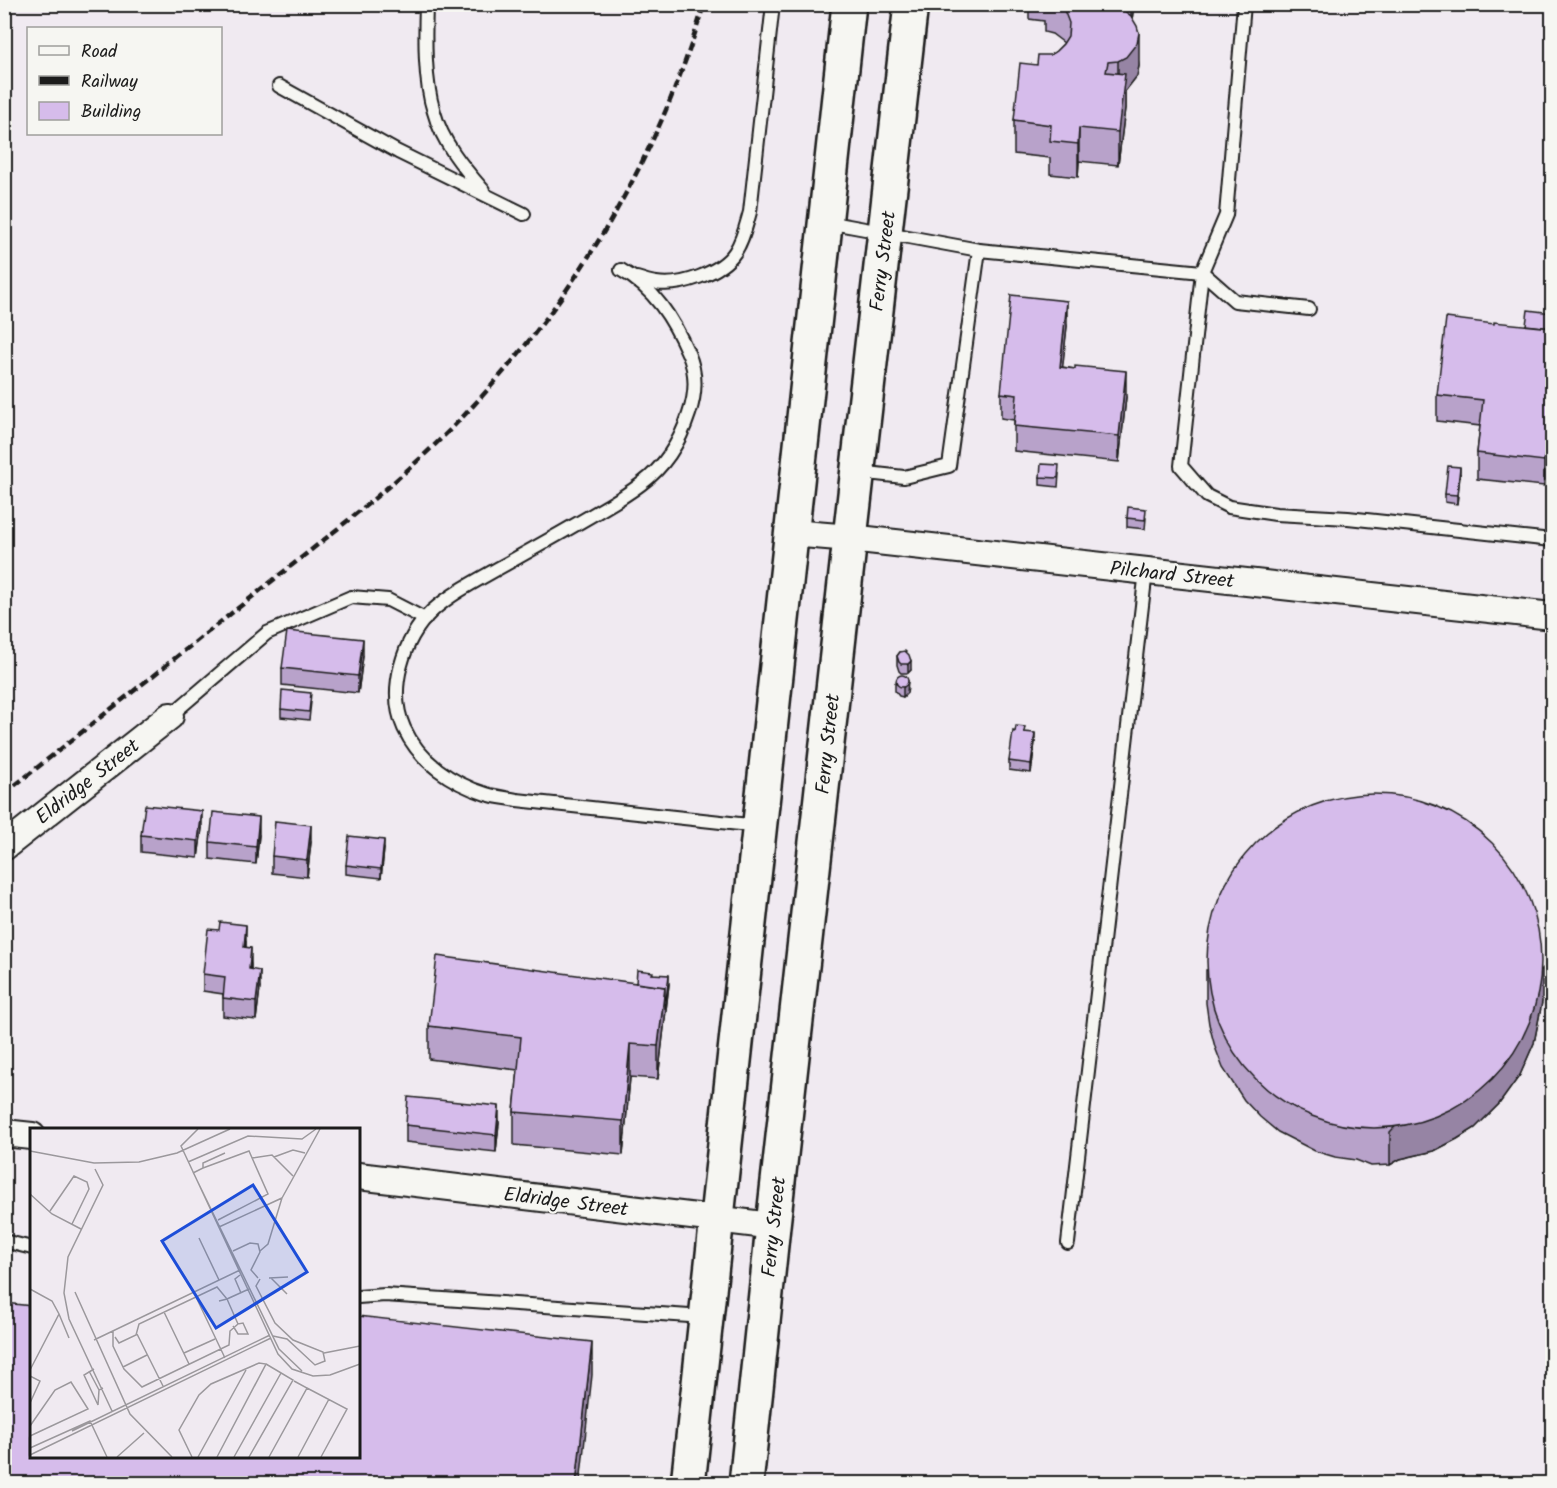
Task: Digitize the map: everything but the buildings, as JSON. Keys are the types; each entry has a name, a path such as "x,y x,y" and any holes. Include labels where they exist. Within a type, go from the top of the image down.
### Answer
{"main road":[{"path":"688,1484 849,4"},
{"name":"Ferry Street","path":"746,1484 857,472 911,4"}],"street":[{"name":"Pilchard Street","path":"791,533 1552,616"},
{"name":"Eldridge Street","path":"4,847 170,717"},
{"path":"4,1132 30,1136"},
{"name":"Eldridge Street","path":"360,1176 773,1226"}],"lane":[{"path":"426,4 429,92 434,112 443,136 455,156 488,196"},
{"path":"635,278 672,284 708,273 724,264 734,253 744,234 750,212 773,4"},
{"path":"1244,4 1226,215 1202,272 1181,466 1207,496 1229,507 1276,514 1348,518 1552,540"},
{"path":"279,86 398,152 524,214"},
{"path":"826,222 979,250 1202,272 1235,301 1309,309"},
{"path":"857,472 904,477 950,466 979,250"},
{"path":"621,270 650,291 662,306 680,334 690,357 695,379 694,400 673,450 641,484 577,524 460,590 432,611 420,626 400,667 396,700 399,717 418,752 436,770 485,794 517,800 759,827"},
{"path":"1068,1243 1146,571"},
{"path":"170,717 267,633 351,597 388,600 425,619"},
{"path":"4,1241 30,1248"},
{"path":"360,1298 385,1295 706,1317"}],"railway":[{"path":"4,794 372,500 448,432 510,364 580,270 611,220 664,114 686,60 704,4"}]}
